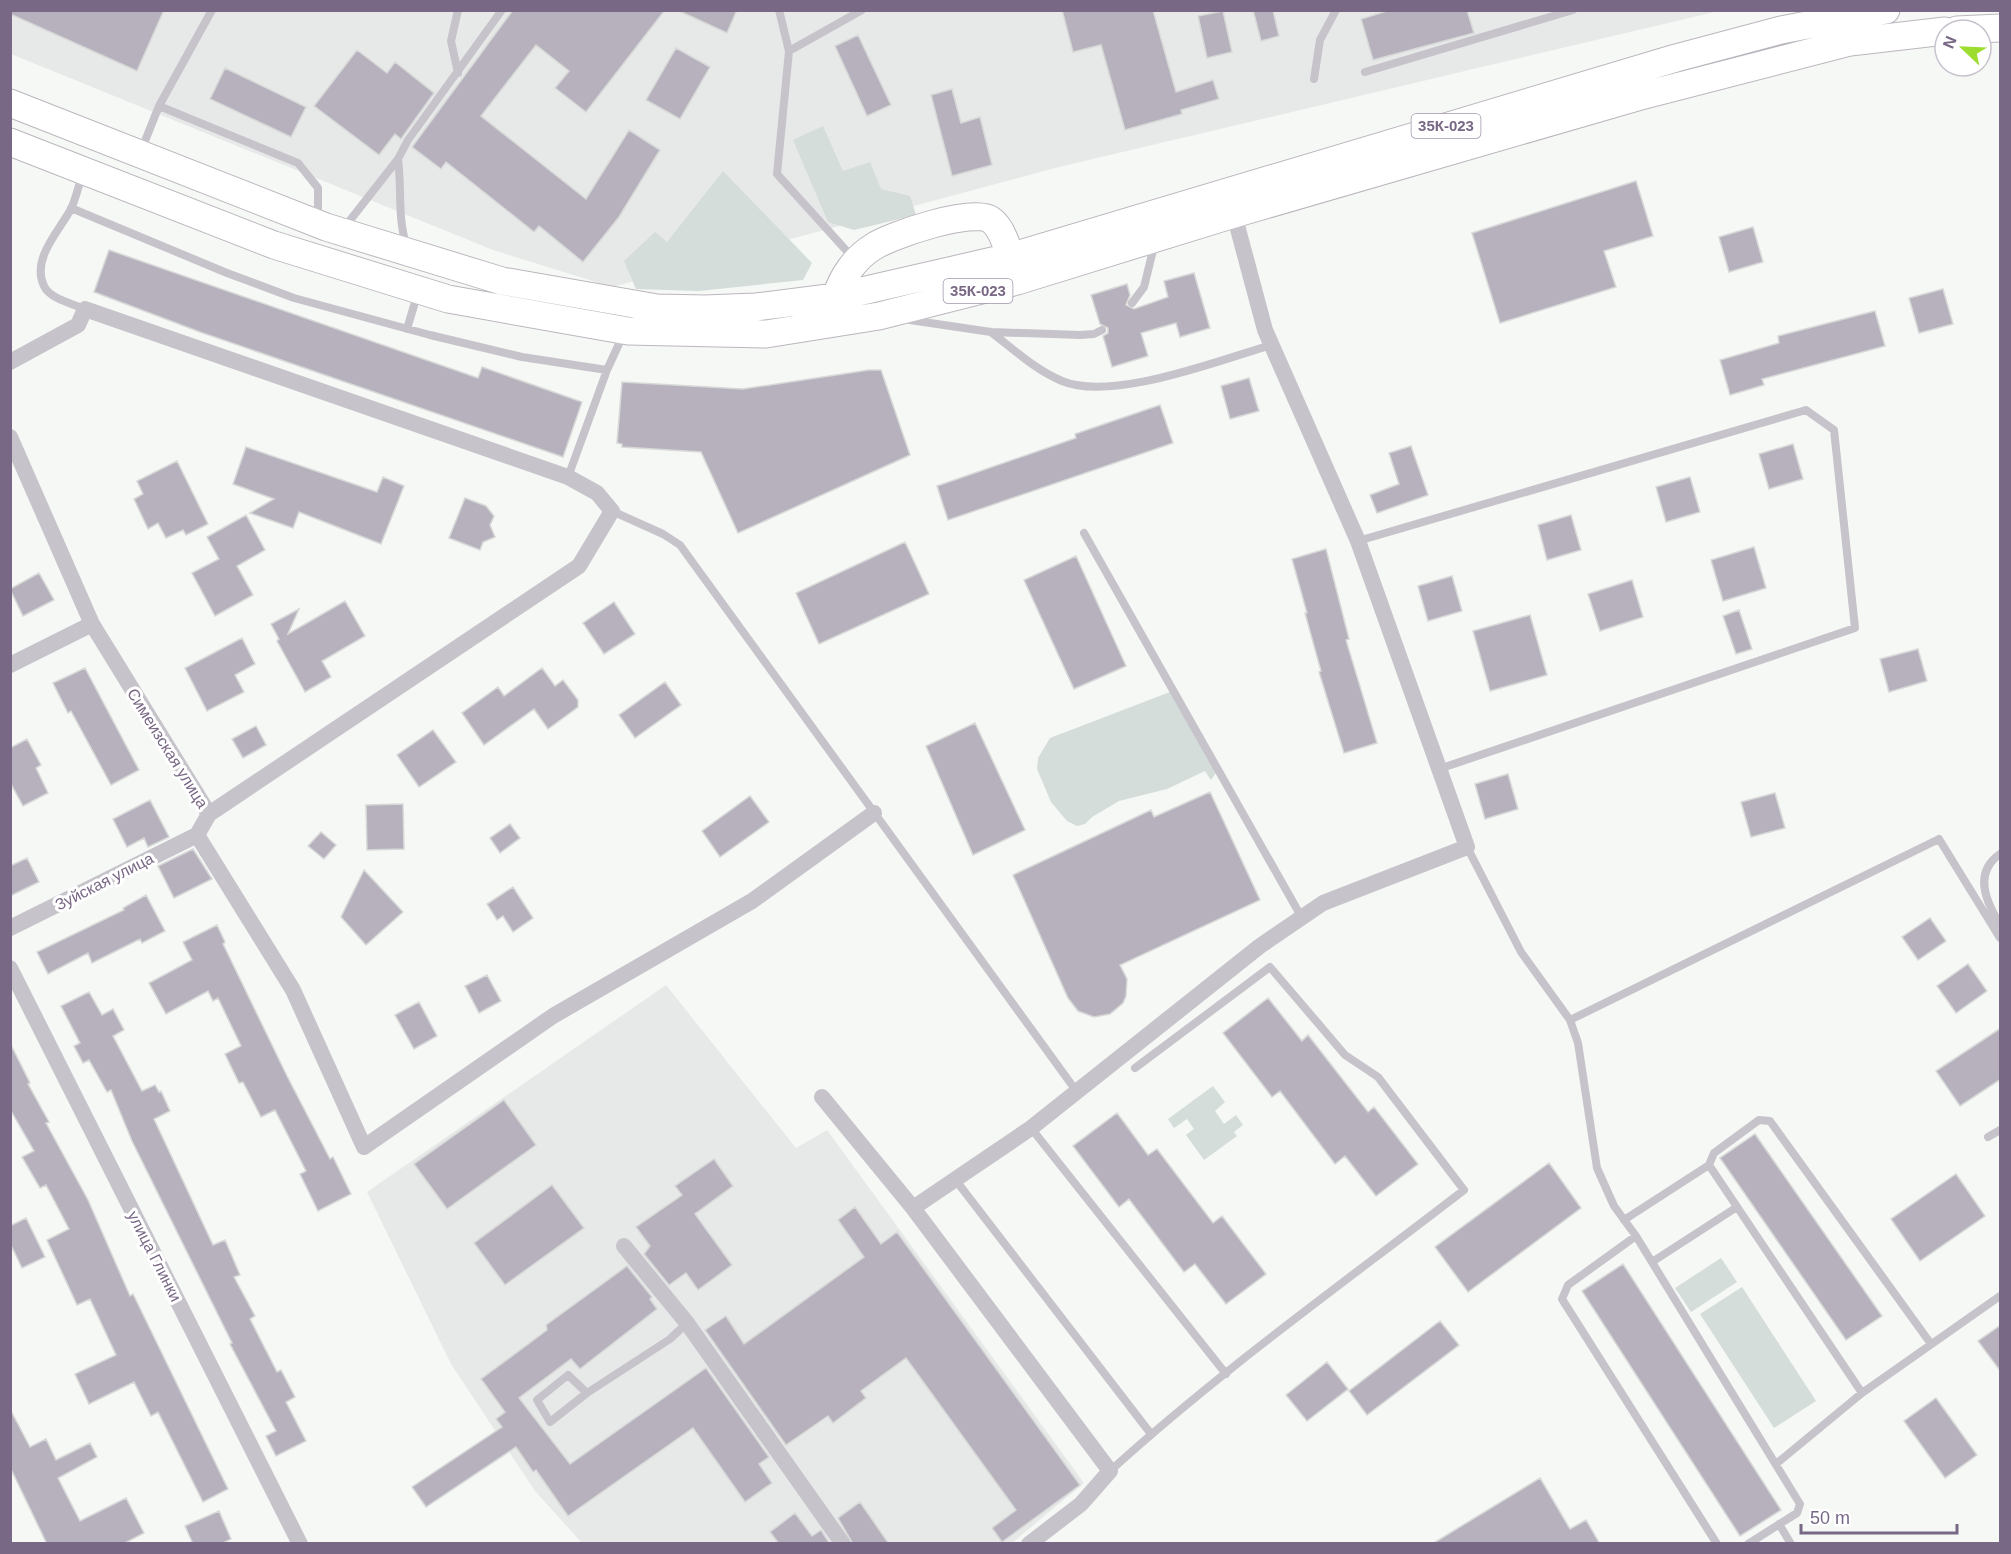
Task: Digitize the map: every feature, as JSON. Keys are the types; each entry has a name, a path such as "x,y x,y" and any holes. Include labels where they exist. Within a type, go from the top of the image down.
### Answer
{"main road":[{"name":"35К-023","path":"10,142 274,245 418,291 505,310 625,331 766,334 879,316 1013,269 1665,61 1781,30 1886,10"},
{"name":"35К-023","path":"10,103 329,228 502,281 657,308 756,307 836,297 1013,269 1156,240 1234,214 1660,91 1850,42 1933,32"},
{"path":"836,297 841,280 856,261 871,248 890,238 970,215 991,219 998,228 1013,269"}],"street":[{"path":"913,1208 954,1178 1031,1128 1260,946 1323,903 1467,847 1358,541 1271,345 1234,214"},
{"path":"10,362 78,325 85,309 568,477 597,493 612,511 579,566 209,814"},
{"name":"Симеизская улица","path":"10,438 92,624 209,814 197,835 293,990 364,1147 552,1016 752,901 874,813"},
{"path":"10,665 92,624"},
{"name":"Зуйская улица","path":"10,928 197,835"},
{"name":"улица Глинки","path":"10,968 300,1544"},
{"path":"822,1097 913,1208 1110,1471 1081,1504 1029,1544"},
{"path":"624,1246 687,1323 843,1544"}],"lane":[{"path":"140,154 159,106 212,10"},
{"path":"458,10 451,41 458,73"},
{"path":"159,106 298,163 318,188 329,228 398,159 408,140 502,10"},
{"path":"778,10 789,51 777,174 856,261"},
{"path":"789,51 862,10"},
{"path":"1314,79 1320,40 1336,10"},
{"path":"1365,72 1573,10"},
{"path":"398,159 401,182 401,231 409,254"},
{"path":"83,171 71,208 52,237 41,269 44,287 57,298 85,309"},
{"path":"71,208 283,294 407,329 522,357 607,370"},
{"path":"1132,303 1144,287 1156,240"},
{"path":"407,329 418,291"},
{"path":"879,316 991,332 1094,334 1102,330"},
{"path":"568,477 607,370 625,331"},
{"path":"991,332 1037,367 1065,382 1104,387 1149,382 1271,345"},
{"path":"1358,541 1806,410 1834,430 1855,628 1439,769"},
{"path":"612,511 663,534 681,545 1077,1093"},
{"path":"1084,533 1302,918"},
{"path":"1570,1020 1939,839 2001,938"},
{"path":"1467,847 1521,952 1570,1020 1578,1043 1597,1168 1614,1206 1636,1236 1800,1504 1797,1513 1748,1544"},
{"path":"2001,854 1988,867 1982,881 1992,912 2001,924"},
{"path":"1110,1471 1150,1434 1464,1190 1378,1077 1345,1055 1270,968 1135,1068"},
{"path":"1862,1393 1709,1165 1710,1159 1723,1146 1760,1120 1770,1121 1931,1344"},
{"path":"1031,1128 1226,1374"},
{"path":"1988,1137 2001,1130"},
{"path":"1624,1220 1709,1165"},
{"path":"954,1178 1150,1434"},
{"path":"1652,1262 1737,1207"},
{"path":"1636,1236 1568,1286 1562,1299 1718,1544"},
{"path":"1776,1464 1862,1393 2001,1296"},
{"path":"587,1393 568,1376 537,1400 550,1422 587,1393 669,1339 687,1323"},
{"path":"1779,1524 1791,1544"}],"shaded area":[{"path":"10,11 1719,11 1059,167 612,287 493,250 11,54"},
{"path":"823,126 843,171 870,162 881,189 910,196 916,215 854,230 828,222 793,140"},
{"path":"723,171 812,263 803,280 699,291 636,289 624,261 655,232 667,242"},
{"path":"1170,692 1218,770 1211,780 1205,771 1167,789 1119,801 1092,817 1085,824 1077,826 1067,821 1051,802 1037,769 1038,758 1050,738"},
{"path":"666,985 796,1148 827,1130 1084,1483 1012,1543 582,1543 535,1491 451,1364 367,1192"},
{"path":"1213,1086 1225,1102 1215,1111 1224,1124 1236,1115 1243,1125 1234,1132 1237,1136 1204,1160 1186,1135 1194,1129 1187,1119 1174,1128 1168,1119"},
{"path":"1721,1258 1737,1282 1691,1312 1675,1288"},
{"path":"1742,1287 1816,1401 1774,1428 1700,1314"}],"building":[{"path":"10,10 164,10 137,71 10,14"},
{"path":"513,10 665,10 586,112 555,88 569,71 536,45 481,116 586,199 629,130 660,150 619,217 583,262 539,226 534,232 446,162 441,169 412,147"},
{"path":"677,10 737,10 727,33"},
{"path":"1062,10 1153,10 1176,92 1213,80 1219,99 1181,110 1182,114 1125,130 1101,45 1073,52"},
{"path":"1253,10 1273,10 1279,36 1261,41"},
{"path":"1390,10 1467,10 1474,33 1373,60 1361,19"},
{"path":"1223,11 1232,52 1207,58 1198,16"},
{"path":"858,35 891,105 867,116 835,46"},
{"path":"676,48 710,67 680,119 646,100"},
{"path":"357,50 387,73 395,62 434,93 401,139 395,134 379,155 314,106"},
{"path":"225,68 306,107 291,137 210,99"},
{"path":"952,89 961,123 980,117 992,165 952,176 931,95"},
{"path":"1636,181 1653,236 1604,251 1616,287 1500,323 1472,233"},
{"path":"1753,227 1763,262 1729,272 1719,237"},
{"path":"109,250 478,378 482,367 582,402 563,457 200,332 94,292"},
{"path":"1194,273 1210,328 1180,337 1176,323 1141,333 1148,356 1112,367 1103,336 1108,333 1108,328 1100,324 1091,295 1127,284 1130,295 1126,305 1134,309 1168,297 1164,281"},
{"path":"1943,289 1953,324 1919,333 1909,298"},
{"path":"1875,311 1885,346 1762,379 1764,385 1730,395 1720,360 1779,343 1778,336"},
{"path":"881,370 910,455 738,533 701,452 622,447 622,444 617,443 622,382 743,389"},
{"path":"1249,378 1259,411 1230,419 1221,386"},
{"path":"1160,405 1173,443 948,520 937,486 1076,438 1075,434"},
{"path":"1793,444 1803,479 1769,489 1759,454"},
{"path":"1411,446 1428,495 1377,513 1370,495 1399,484 1389,453"},
{"path":"246,447 377,492 383,477 404,486 381,544 299,512 293,528 250,513 274,499 233,484"},
{"path":"177,461 208,524 186,535 183,530 166,538 158,523 148,529 134,499 143,494 137,481"},
{"path":"1690,477 1700,512 1666,522 1656,487"},
{"path":"465,498 486,506 494,516 490,525 495,537 483,542 480,550 449,538"},
{"path":"246,515 265,550 237,566 253,595 215,616 192,573 219,559 207,537"},
{"path":"1571,515 1581,550 1547,560 1538,525"},
{"path":"905,542 929,594 819,644 796,593"},
{"path":"1754,547 1766,588 1723,601 1711,560"},
{"path":"1326,549 1349,639 1346,640 1377,743 1344,753 1319,672 1321,671 1292,559"},
{"path":"1076,556 1126,666 1074,689 1024,580"},
{"path":"39,573 54,600 23,616 10,589"},
{"path":"1452,576 1462,611 1428,621 1418,586"},
{"path":"1632,580 1643,617 1600,631 1588,594"},
{"path":"345,601 365,636 322,661 331,677 305,692 277,641 279,639 271,624 299,609 288,634"},
{"path":"614,602 635,634 604,654 583,623"},
{"path":"1739,610 1752,649 1736,654 1723,616"},
{"path":"1530,615 1547,675 1490,691 1473,631"},
{"path":"242,638 255,664 235,675 244,692 207,711 185,668"},
{"path":"1918,649 1927,681 1889,692 1880,659"},
{"path":"85,668 139,770 111,785 71,711 68,713 53,683"},
{"path":"542,668 555,686 563,680 578,700 578,707 548,729 534,709 484,745 462,713 498,687 504,696"},
{"path":"665,682 681,705 635,738 619,715"},
{"path":"975,723 1025,830 973,855 926,746"},
{"path":"256,726 266,745 243,758 232,739"},
{"path":"433,730 456,762 419,787 397,755"},
{"path":"27,739 41,765 36,768 48,793 23,806 10,782 10,748"},
{"path":"1508,774 1518,809 1485,819 1475,784"},
{"path":"1210,792 1260,900 1120,965 1127,979 1126,996 1123,1003 1110,1014 1094,1017 1078,1011 1068,998 1013,875 1151,810 1154,817"},
{"path":"1775,793 1785,828 1751,837 1741,802"},
{"path":"750,796 769,822 720,857 702,831"},
{"path":"150,800 169,837 148,847 144,838 127,847 113,819"},
{"path":"403,804 404,849 367,850 366,805"},
{"path":"510,824 520,838 500,853 490,838"},
{"path":"321,832 336,845 324,859 308,846"},
{"path":"193,849 212,879 174,898 158,866"},
{"path":"27,858 39,882 10,896 10,866"},
{"path":"364,870 403,912 366,945 341,917"},
{"path":"513,887 533,918 513,932 503,916 497,920 487,904"},
{"path":"146,895 165,931 142,943 140,939 92,963 88,953 48,974 37,952 124,910 123,908"},
{"path":"1930,918 1946,941 1918,960 1902,937"},
{"path":"217,925 225,942 223,944 287,1076 330,1159 333,1157 351,1194 318,1211 300,1174 306,1171 275,1110 261,1117 243,1082 239,1083 225,1054 241,1046 218,998 213,1001 208,991 166,1014 149,983 192,960 183,942"},
{"path":"1968,964 1987,991 1956,1013 1937,986"},
{"path":"487,975 501,1001 479,1013 465,986"},
{"path":"89,992 102,1015 113,1009 124,1030 113,1036 142,1091 155,1085 159,1092 161,1091 170,1111 154,1119 213,1245 225,1240 240,1275 234,1277 255,1316 250,1319 277,1372 281,1370 295,1397 286,1402 306,1441 276,1456 266,1436 276,1431 230,1344 232,1343 132,1141 111,1090 107,1092 89,1060 83,1063 74,1046 80,1043 61,1006"},
{"path":"1268,998 1302,1041 1308,1035 1368,1112 1374,1107 1418,1164 1376,1196 1345,1156 1335,1164 1280,1091 1272,1097 1223,1033"},
{"path":"419,1002 437,1036 414,1049 395,1015"},
{"path":"2001,1028 2001,1079 1960,1106 1936,1071"},
{"path":"10,1043 30,1083 28,1084 49,1122 46,1123 88,1200 130,1296 133,1294 228,1489 203,1502 158,1412 151,1416 134,1382 89,1404 75,1374 116,1355 90,1299 77,1305 47,1240 69,1229 46,1185 40,1188 22,1157 34,1151 10,1109"},
{"path":"504,1100 536,1145 447,1209 414,1164"},
{"path":"1117,1113 1148,1155 1157,1149 1213,1223 1222,1216 1266,1274 1226,1304 1195,1264 1184,1272 1129,1199 1119,1207 1073,1146"},
{"path":"1755,1134 1882,1316 1846,1340 1720,1158"},
{"path":"714,1159 733,1186 695,1214 732,1265 698,1290 686,1273 669,1285 644,1254 650,1246 636,1227 682,1195 675,1186"},
{"path":"1549,1163 1581,1208 1468,1292 1435,1247"},
{"path":"1956,1174 1985,1216 1920,1261 1891,1219"},
{"path":"552,1185 584,1228 505,1285 474,1243"},
{"path":"855,1207 881,1244 897,1232 1080,1485 1002,1542 992,1528 1016,1510 906,1358 861,1391 866,1398 833,1423 828,1416 786,1445 705,1330 726,1316 744,1344 864,1257 838,1220"},
{"path":"26,1218 45,1257 22,1268 10,1243 10,1226"},
{"path":"1623,1264 1781,1510 1740,1536 1582,1291"},
{"path":"627,1266 652,1297 650,1299 657,1309 580,1369 571,1359 519,1398 570,1464 706,1368 769,1457 759,1464 772,1483 745,1502 693,1428 568,1516 536,1470 533,1472 516,1447 426,1507 412,1487 502,1427 496,1419 505,1412 481,1379 547,1330 546,1325"},
{"path":"1440,1321 1459,1345 1367,1415 1349,1391"},
{"path":"2001,1325 2001,1372 1978,1341"},
{"path":"1327,1362 1348,1389 1307,1421 1286,1395"},
{"path":"1936,1398 1977,1455 1945,1478 1904,1421"},
{"path":"10,1409 30,1447 46,1439 56,1460 90,1443 97,1457 58,1478 80,1521 126,1498 144,1533 123,1544 47,1544 10,1467"},
{"path":"1540,1478 1570,1529 1586,1520 1600,1544 1432,1544"},
{"path":"860,1502 889,1544 853,1544 838,1518"},
{"path":"219,1511 231,1539 221,1544 193,1544 185,1526"},
{"path":"795,1513 812,1536 821,1530 830,1544 779,1544 770,1532"}]}
